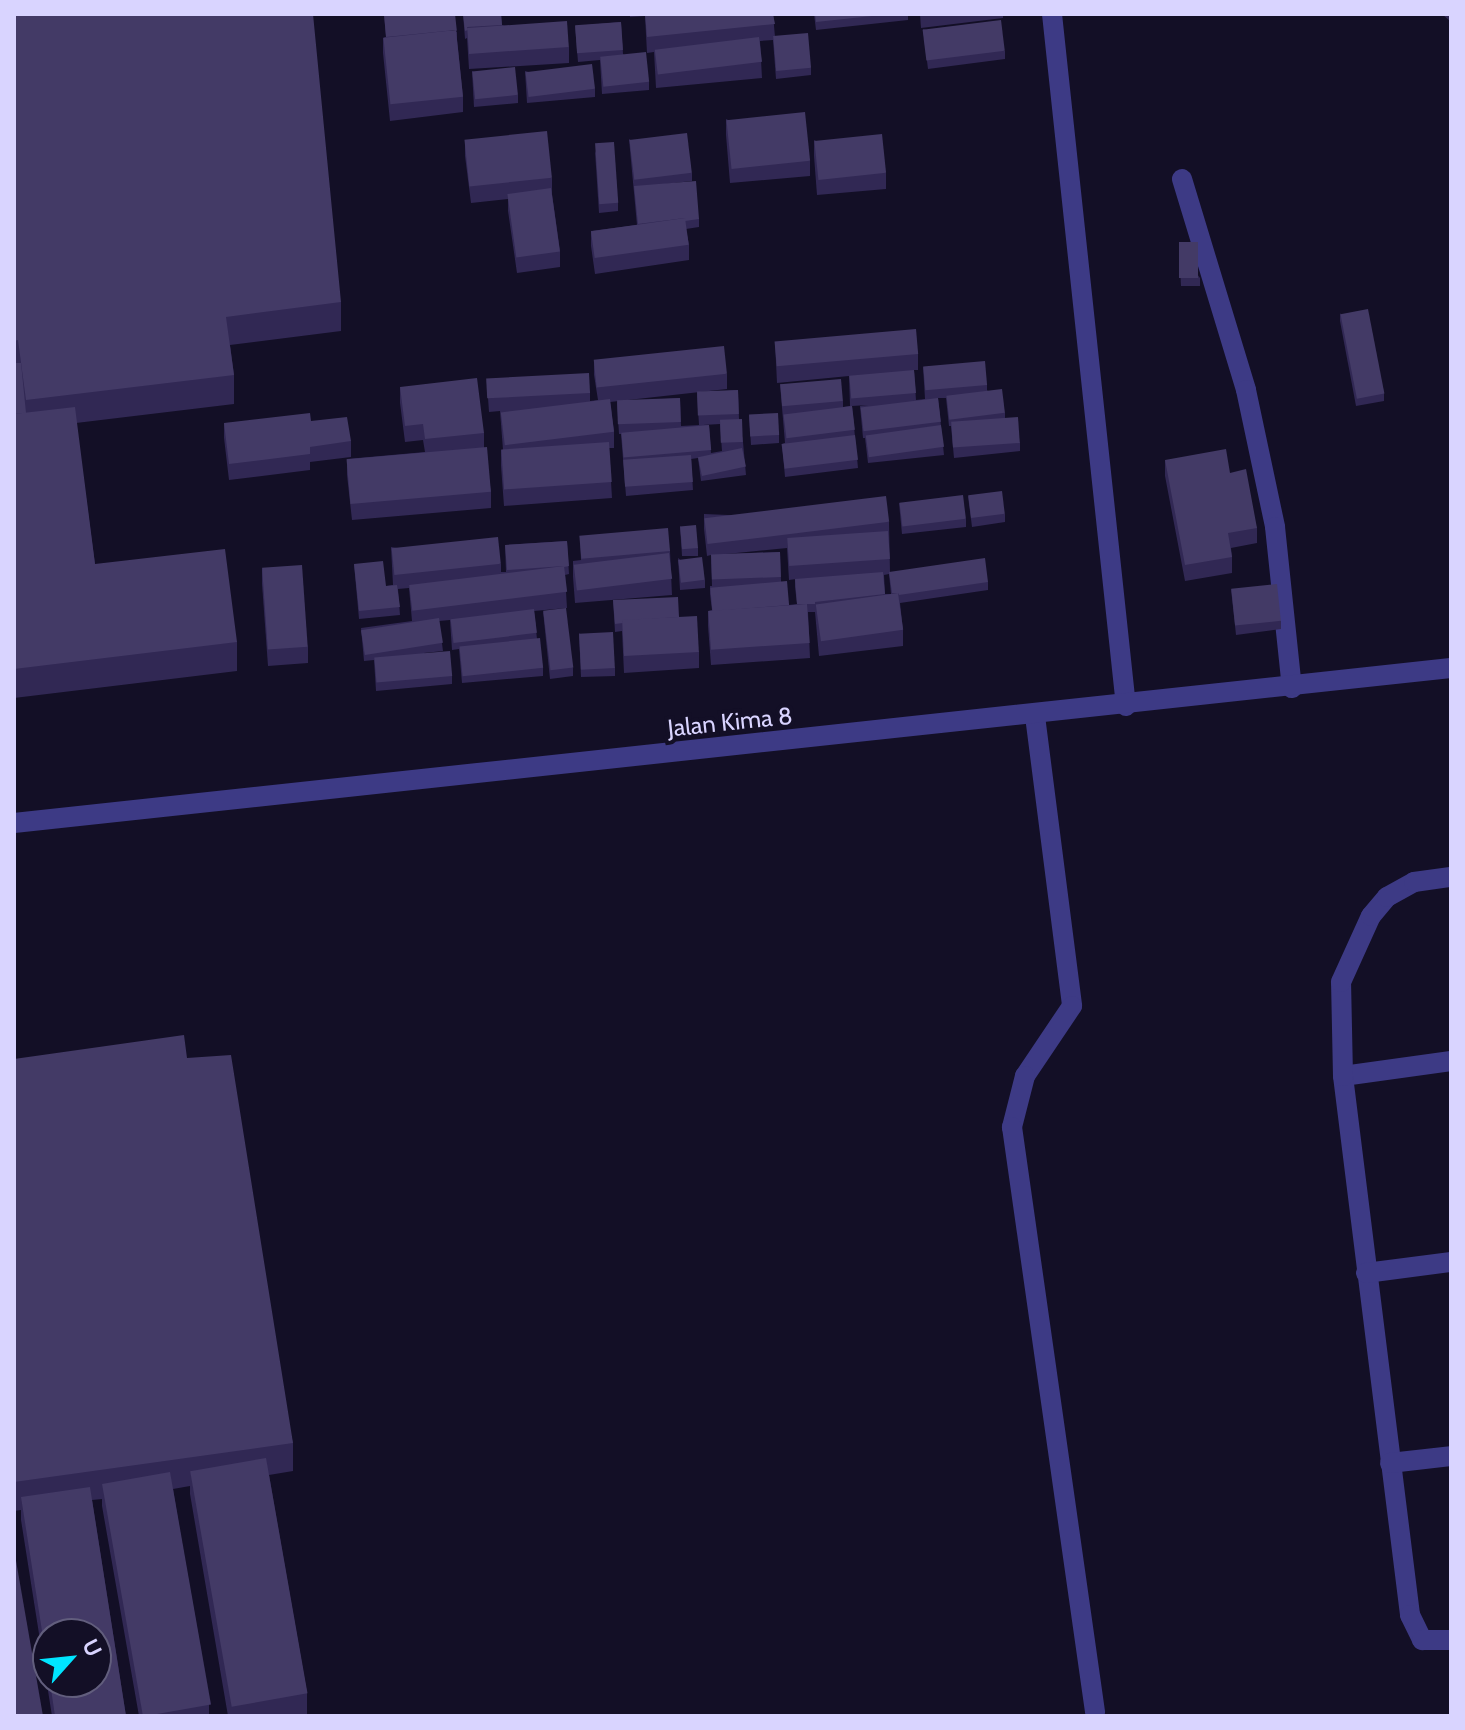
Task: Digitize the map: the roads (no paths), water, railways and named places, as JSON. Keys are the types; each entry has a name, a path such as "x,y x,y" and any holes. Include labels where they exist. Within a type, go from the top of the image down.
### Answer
{"street":[{"path":"1052,14 1126,706"},
{"path":"1182,179 1253,420 1275,527 1292,688"},
{"name":"Jalan Kima 8","path":"14,823 1035,716 1451,668"},
{"path":"1035,716 1072,1006 1025,1076 1012,1127 1095,1712"},
{"path":"1451,877 1414,882 1387,897 1371,916 1341,982 1343,1076 1390,1463 1415,1634 1432,1642 1451,1640"},
{"path":"1343,1076 1451,1061"},
{"path":"1366,1273 1451,1262"},
{"path":"1390,1463 1451,1456"}]}
